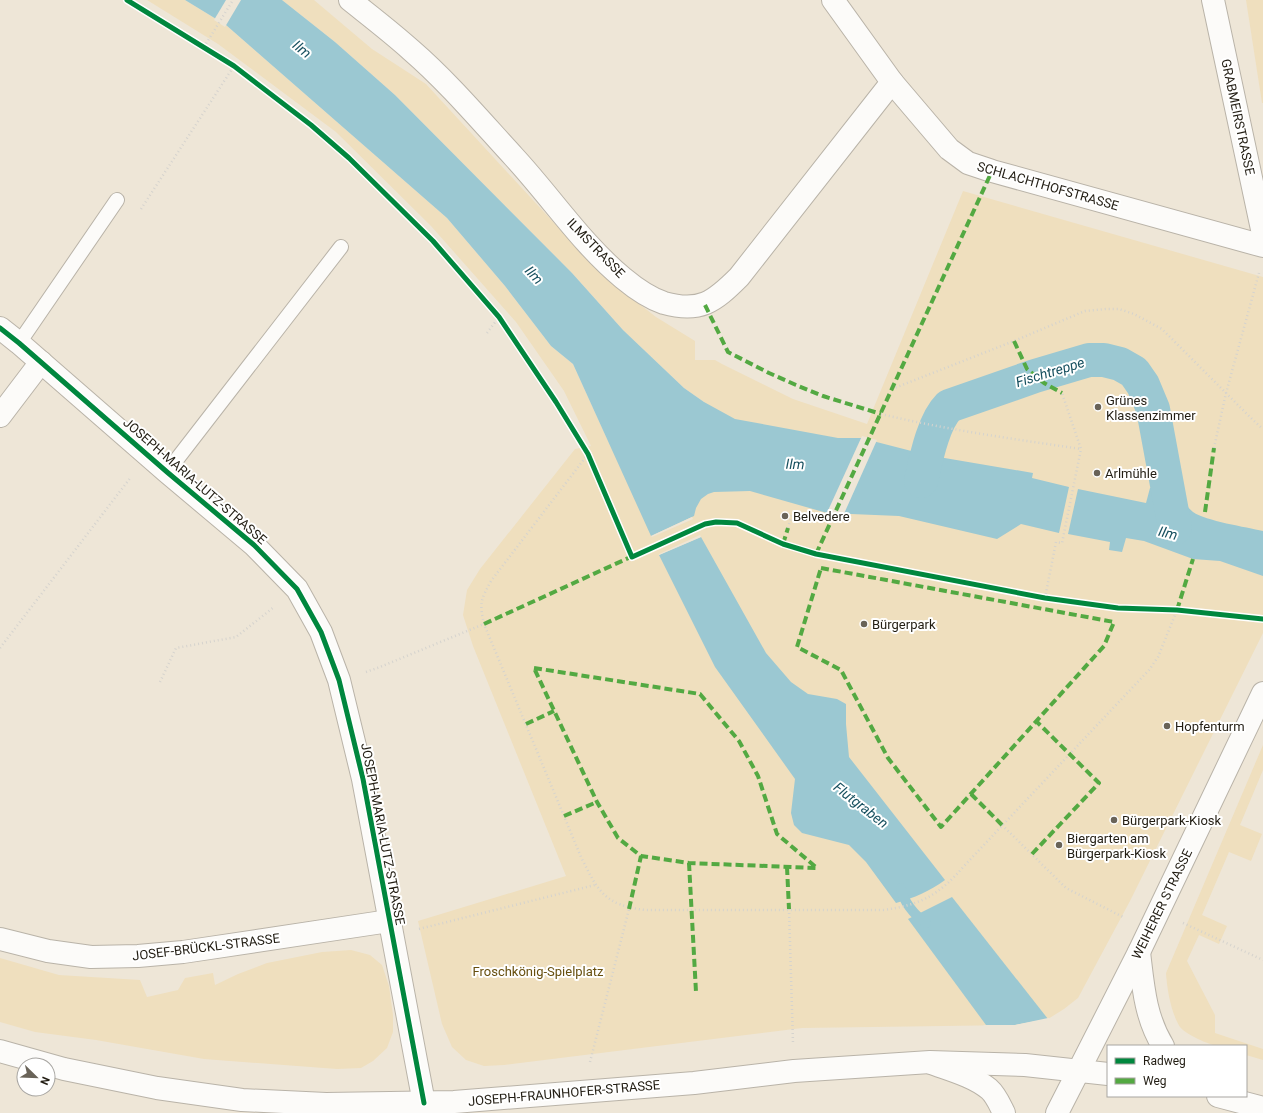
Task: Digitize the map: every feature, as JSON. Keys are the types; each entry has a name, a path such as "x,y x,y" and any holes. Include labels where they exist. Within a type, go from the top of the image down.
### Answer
{"street":[{"name":"ILMSTRASSE","path":"350,0 411,50 443,81 516,159 600,257 648,296 664,303 686,307 705,305 722,294 738,277 892,82"},
{"name":"SCHLACHTHOFSTRASSE","path":"833,0 892,82 949,149 968,163 992,171 1263,246"},
{"name":"GRABMEIRSTRASSE","path":"1213,0 1263,234"},
{"name":"JOSEPH-MARIA-LUTZ-STRASSE","path":"0,328 254,545 297,590 321,632 339,680 364,779 424,1103"},
{"path":"0,416 41,362"},
{"name":"WEIHERER STRASSE","path":"1057,1113 1094,1043 1139,952 1263,693"},
{"name":"JOSEF-BRÜCKL-STRASSE","path":"0,939 48,951 91,957 138,956 391,929"},
{"path":"1139,952 1145,1001 1155,1030 1163,1045"},
{"name":"JOSEPH-FRAUNHOFER-STRASSE","path":"0,1051 93,1075 156,1088 229,1098 268,1102 326,1104 424,1103 454,1108 582,1092 794,1071 930,1062 990,1063 1079,1070 1107,1074"},
{"path":"930,1062 975,1080 989,1090 997,1099 1004,1113"},
{"path":"1222,1097 1263,1108"}],"lane":[{"path":"19,343 117,200"},
{"path":"167,472 341,247"}],"path":[{"path":"204,47 233,0"},
{"path":"117,200 138,213 234,66"},
{"path":"1214,448 1226,393 1259,272"},
{"path":"892,389 1014,341 1085,311 1119,309 1134,314 1162,329 1263,429"},
{"path":"487,333 499,317"},
{"path":"1044,598 1056,542 1062,543 1081,449 1062,393"},
{"path":"881,414 953,429 1081,449"},
{"path":"588,454 491,581 483,595 480,607 484,624 581,857 595,885 603,894 614,903 629,908 645,910 883,910 899,908 915,903 941,890 1149,670 1158,657 1176,610"},
{"path":"0,648 148,455"},
{"path":"788,528 792,514"},
{"path":"160,682 176,648 236,636 297,590"},
{"path":"339,680 380,667 484,624"},
{"path":"1002,825 1066,888 1125,918"},
{"path":"391,929 595,885"},
{"path":"582,1092 629,908"},
{"path":"789,909 792,1028"},
{"path":"1181,922 1263,960"}],"green space":[{"name":"Bürgerpark","path":"147,0 185,0 226,25 447,218 505,286 551,346 573,364 609,443 704,402 684,388 623,330 572,273 395,95 335,42 282,0 314,0 372,49 426,84 602,275 656,317 695,341 695,360 715,360 793,399 867,424 963,191 1263,277 1263,633 1130,901 1078,998 1048,1019 1015,1025 802,1028 504,1065 484,1066 466,1060 452,1047 442,1024 418,921 566,876 473,646 463,615 467,590 480,569 575,449 591,446 564,391 516,322 431,226 336,132 218,44"},
{"path":"1246,0 1263,0 1263,103 1262,103"},
{"path":"1263,745 1263,770 1240,825 1262,834 1251,861 1229,852 1202,915 1227,926 1219,944 1199,935 1187,961 1215,1015 1215,1033 1263,1049 1263,1060 1247,1055 1247,1045 1209,1044 1183,1030 1177,1021 1172,1008 1168,993 1166,973"},
{"path":"351,950 370,955 382,965 389,986 393,1015 393,1032 387,1048 373,1061 361,1068 337,1069 204,1059 96,1040 35,1032 0,1022 0,958 59,975 140,980 147,997 178,990 185,978 213,973 215,985 267,963 322,952"}],"water":[{"name":"Ilm","path":"185,0 282,0 335,42 395,95 572,273 623,330 684,388 704,402 735,419 838,438 861,438 927,455 1033,473 1032,478 1069,487 1059,533 1021,524 997,539 899,516 827,513 750,491 714,492 708,494 701,499 694,516 651,536 573,364 551,346 505,286 447,218 226,25"},
{"name":"Ilm","path":"1172,481 1184,502 1193,512 1216,521 1263,531 1263,576 1220,561 1193,559 1144,541 1126,538 1122,552 1109,550 1110,542 1068,534 1078,489 1146,503 1150,488"},
{"path":"701,537 766,653 791,682 808,694 837,699 846,704 849,757 945,880 934,888 896,903 866,862 849,845 802,833 794,825 791,813 795,779 715,667 659,555"},
{"path":"952,897 1048,1019 1015,1025 986,1025 908,919"}],"pier":[{"path":"226,0 241,0 225,27 214,20"},
{"path":"862,436 877,440 843,516 826,515"},
{"path":"692,517 693,519 652,537 651,536"},
{"path":"700,535 701,537 659,555 659,554"},
{"path":"1050,1018 1048,1020 1015,1027 986,1027 983,1025 1015,1025"}],"waterway":[{"name":"Fischtreppe","path":"921,481 934,431 943,413 949,406 1035,376 1089,360 1104,360 1120,364 1134,372 1143,385 1153,409 1175,528"},
{"name":"Flutgraben","path":"901,888 904,898 910,907 917,916 926,923"}],"marked path":[{"path":"816,554 992,171"},
{"path":"705,305 728,352 769,373 823,396 881,414"},
{"path":"1014,341 1027,369 1044,383 1062,393"},
{"path":"1205,512 1214,448"},
{"path":"783,544 788,528"},
{"path":"484,624 635,555"},
{"path":"1177,610 1193,559"},
{"path":"821,568 1114,622 1104,646 941,827 888,758 841,670 797,647 821,568"},
{"path":"534,668 700,694 739,741 758,776 777,834 817,868 689,863 641,856 618,838 597,802 534,668"},
{"path":"526,724 554,711"},
{"path":"1032,854 1099,783 1036,721"},
{"path":"971,794 1002,825"},
{"path":"564,816 597,802"},
{"path":"629,909 641,856"},
{"path":"689,863 696,992"},
{"path":"787,867 789,909"}],"cycle path":[{"path":"127,0 234,66 311,125 349,158 433,241 499,317 556,402 588,454 632,557 705,524 716,522 737,523 783,544 816,554 1045,598 1118,608 1177,610 1263,619"},
{"path":"0,328 254,545 297,589 321,632 339,680 363,779 424,1103"}],"place":[{"name":"Grünes Klassenzimmer","path":"1098,407"},
{"name":"Arlmühle","path":"1097,473"},
{"name":"Belvedere","path":"785,516"},
{"name":"Bürgerpark","path":"864,624"},
{"name":"Hopfenturm","path":"1167,726"},
{"name":"Bürgerpark-Kiosk","path":"1114,820"},
{"name":"Biergarten am Bürgerpark-Kiosk","path":"1059,845"}],"park label":[{"name":"Froschkönig-Spielplatz","path":"538,971"}]}
